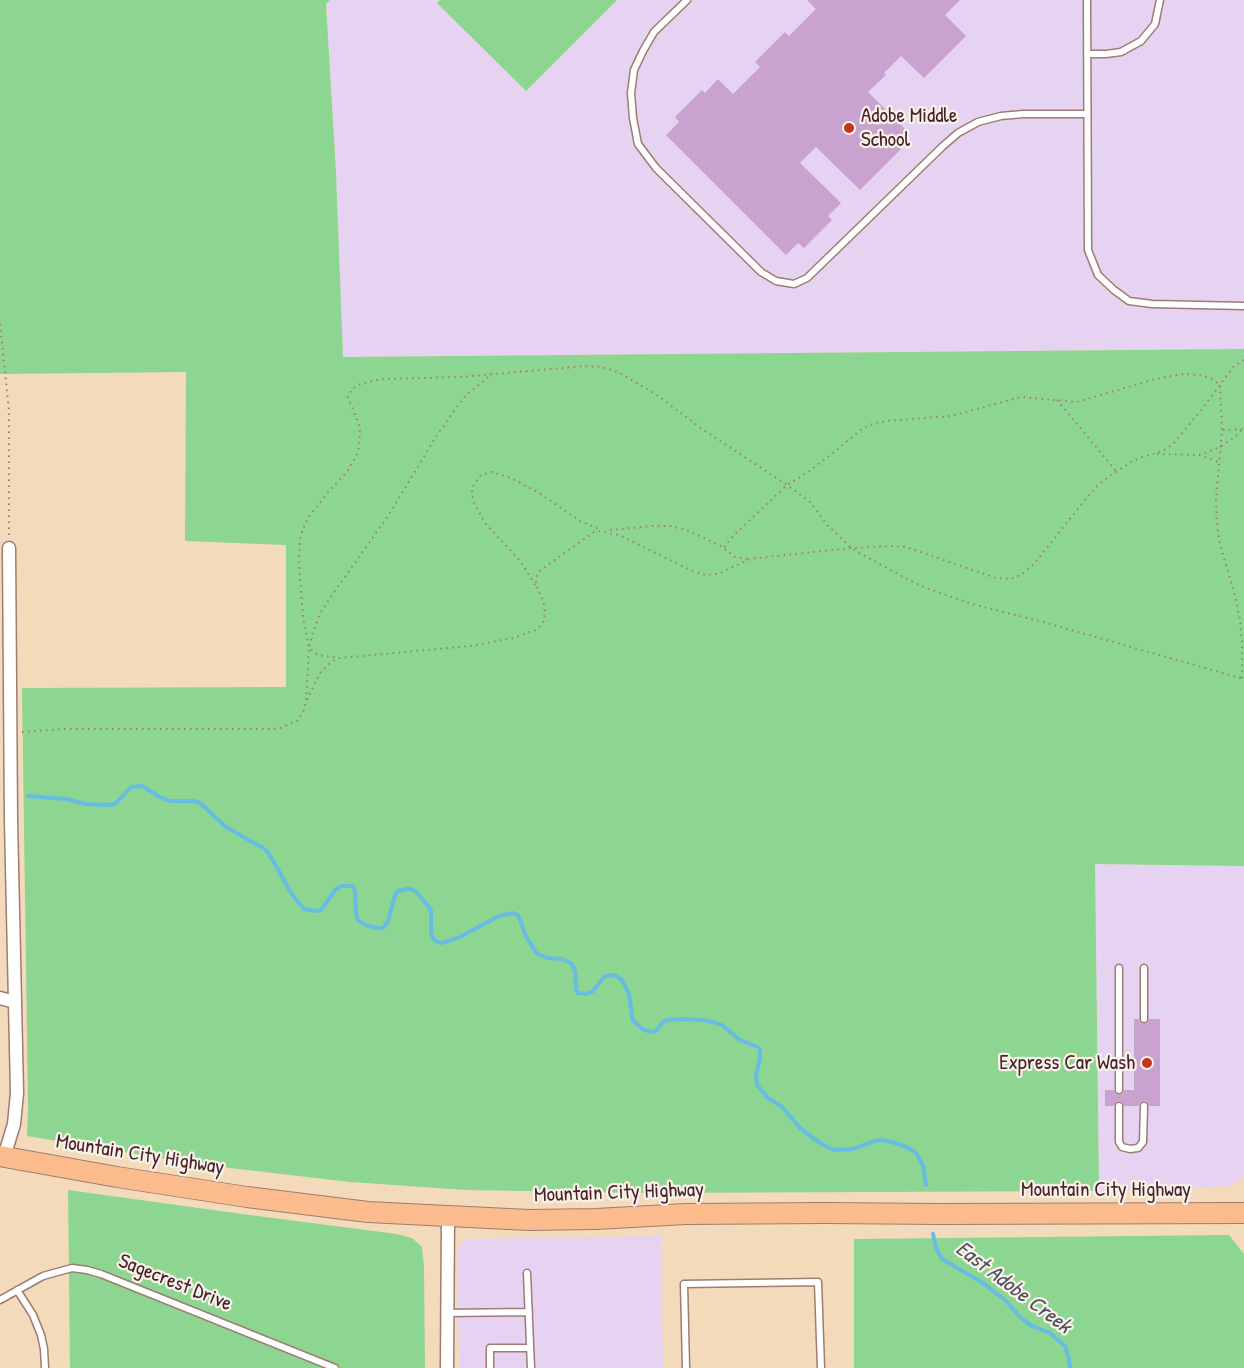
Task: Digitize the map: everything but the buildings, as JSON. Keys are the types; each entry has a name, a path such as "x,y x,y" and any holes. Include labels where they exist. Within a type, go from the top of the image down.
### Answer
{"main road":[{"name":"Mountain City Highway","path":"2,1156 117,1177 368,1212 529,1220 813,1213 1244,1213"}],"street":[{"path":"2,1156 14,1124 17,1093 6,819 10,733 5,634 9,548"},
{"path":"0,998 15,1002"},
{"path":"447,1368 448,1216"}],"lane":[{"path":"687,0 654,32 634,70 631,93 638,144 656,168 688,200 761,272 776,281 794,284 807,278 943,146 978,122 1001,116 1023,114 1087,114"},
{"path":"1087,0 1088,250 1098,275 1129,301 1152,304 1244,306"},
{"path":"1087,54 1121,52 1142,41 1155,24 1160,0"},
{"path":"1119,968 1119,1090"},
{"path":"1144,968 1144,1019"},
{"path":"1119,1106 1119,1142 1122,1147 1130,1149 1138,1148 1143,1143 1144,1106"},
{"name":"Sagecrest Drive","path":"0,1300 43,1276 57,1271 72,1268 87,1270 335,1368"},
{"path":"527,1273 531,1368"},
{"path":"686,1368 684,1284 818,1282 821,1368"},
{"path":"17,1290 33,1315 41,1335 45,1368"},
{"path":"447,1313 529,1312"},
{"path":"489,1368 490,1348 530,1348"}],"path":[{"path":"0,324 9,411 9,548"},
{"path":"538,591 535,581 539,572 594,532 653,526 670,526 687,530 724,547 735,557 750,559 851,548 906,547 996,578 1009,579 1027,571 1035,563 1097,486 1116,471 1142,457 1163,451 1173,444 1234,366 1244,360"},
{"path":"750,559 718,574 706,575 692,571 620,535 603,531 580,521 539,493 511,478 492,472 482,475 474,484 473,500 485,523 521,562 545,605 545,616 540,627 530,633 471,646 339,658 318,655 309,648 299,582 299,550 303,529 315,508 346,472 356,456 360,442 360,427 348,396 352,389 364,383 383,379 460,377 585,366 612,369 657,395 705,432 810,502 828,526 851,548 909,580 953,598 1243,679 1240,620 1217,526 1216,500 1222,430 1220,385"},
{"path":"10,733 63,729 280,728 297,721 306,702 309,648 320,614 388,516 456,408 466,395 493,373"},
{"path":"724,547 787,485 815,467 862,429 875,423 951,416 1021,397 1084,401 1183,374 1207,377 1220,385"},
{"path":"1057,400 1116,471"},
{"path":"1222,430 1243,429"},
{"path":"1199,455 1221,447 1243,429"},
{"path":"1156,454 1199,455 1219,463"},
{"path":"306,702 320,673 339,658"}],"shaded area":[{"path":"330,0 1244,0 1244,349 343,357 336,173 326,4"},
{"path":"1095,864 1244,866 1244,1177 1229,1186 1099,1191"},
{"path":"661,1236 663,1368 459,1368 457,1251 465,1239"}],"green space":[{"path":"0,0 330,0 326,4 336,173 343,357 1244,349 1244,866 1095,864 1099,1191 647,1193 466,1190 350,1182 196,1164 27,1136 22,688 286,687 286,545 185,541 186,372 0,374"},
{"path":"440,0 617,0 526,91 437,3"},
{"path":"68,1190 397,1234 412,1238 422,1247 424,1266 425,1368 70,1368"},
{"path":"1229,1235 1244,1254 1244,1368 854,1368 854,1239"}],"waterway":[{"name":"East Adobe Creek","path":"28,796 108,805 115,804 131,787 142,786 169,801 200,803 226,827 268,852 293,896 304,909 321,910 336,889 341,886 353,886 357,918 368,926 383,928 388,921 395,895 398,891 406,889 415,891 429,907 431,933 433,938 441,943 458,938 499,916 513,913 518,915 536,953 571,963 575,971 578,993 587,994 593,991 605,976 615,975 622,980 629,994 633,1021 644,1030 653,1032 667,1020 687,1019 722,1025 740,1040 758,1047 760,1058 756,1076 757,1085 767,1097 782,1107 800,1128 814,1139 835,1150 853,1149 881,1140 907,1147 916,1153 920,1160 926,1185"},
{"name":"East Adobe Creek","path":"933,1234 936,1248 942,1259 983,1283 1006,1301 1022,1319 1050,1333 1065,1346 1070,1368"}],"place":[{"name":"Adobe Middle School","path":"849,128"},
{"name":"Express Car Wash","path":"1147,1063"}]}
